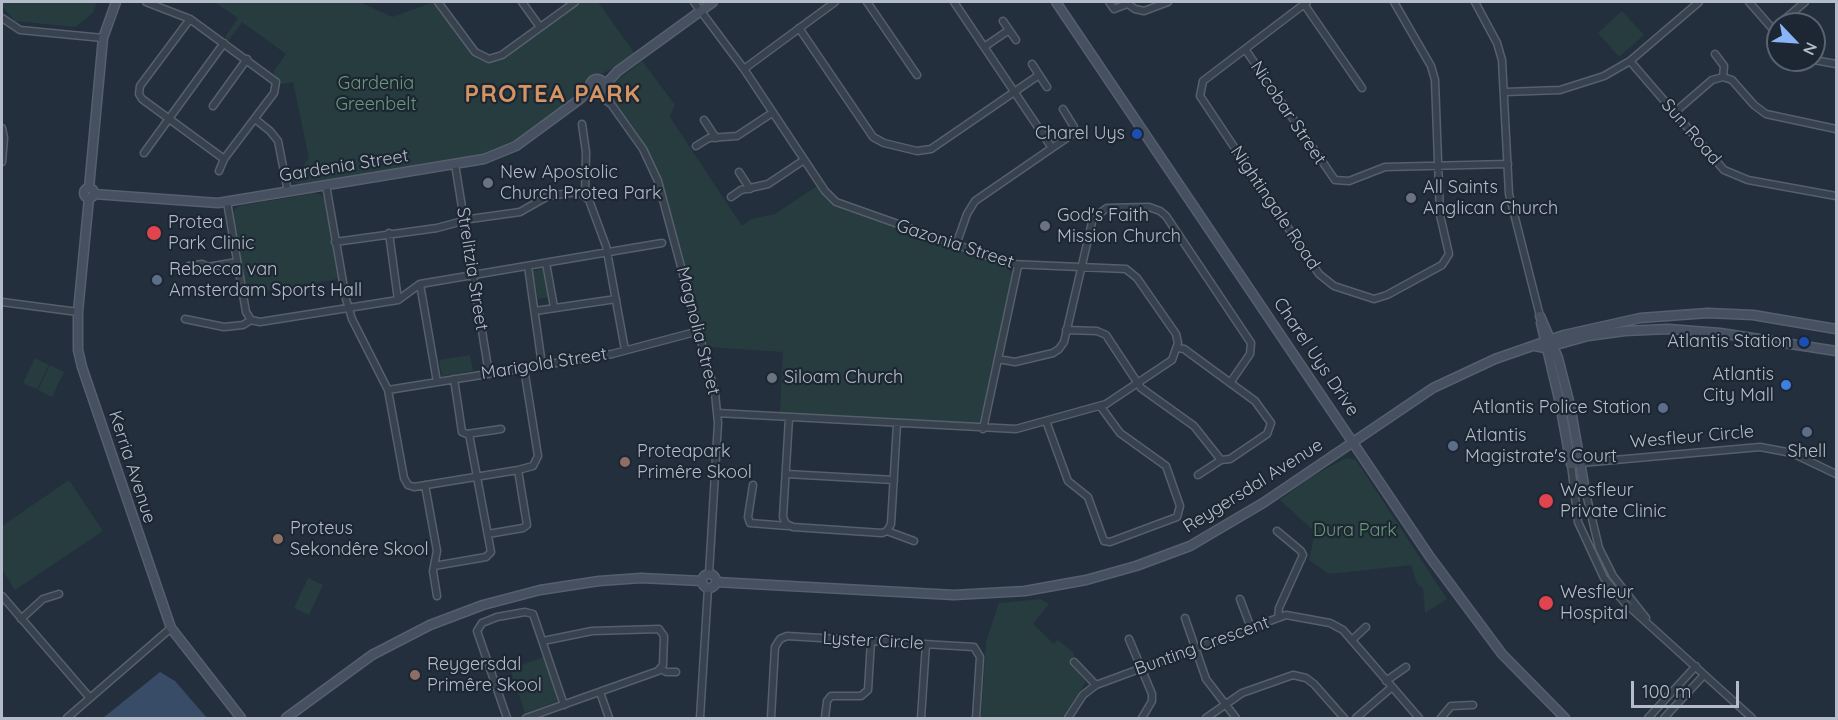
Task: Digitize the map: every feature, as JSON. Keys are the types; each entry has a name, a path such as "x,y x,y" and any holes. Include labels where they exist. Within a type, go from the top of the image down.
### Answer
{"main road":[{"name":"Kerria Avenue","path":"116,2 103,38 91,193 78,312 78,350 171,628 241,718"},
{"name":"Gardenia Street","path":"91,193 201,203 228,202 492,157 508,150 598,88 713,2"},
{"name":"Charel Uys Drive","path":"1056,2 1480,627 1526,680 1565,718"},
{"name":"Reygersdal Avenue","path":"1548,344 1623,321 1688,314 1736,314 1836,329"},
{"path":"1540,316 1570,405 1584,485"},
{"name":"Reygersdal Avenue","path":"716,582 954,595 1026,591 1086,580 1136,566 1190,546 1263,503 1352,441 1449,380 1495,359 1534,346 1596,334 1668,329 1720,333 1836,351"},
{"path":"1548,344 1570,464"},
{"name":"Wesfleur Circle","path":"1570,464 1581,463"},
{"path":"286,718 337,679 382,650 430,625 483,605 540,590 599,581 713,576 716,582 708,588 706,577"}],"street":[{"path":"146,2 190,19 273,78 276,85 274,93 225,159 219,171"},
{"path":"438,2 475,52 486,58 499,57 575,2"},
{"path":"522,2 540,27"},
{"name":"Gazonia Street","path":"694,2 744,69 825,192 841,205 1018,266 1121,268 1134,274 1176,334 1178,348"},
{"path":"744,69 835,2"},
{"path":"867,2 916,75"},
{"path":"954,2 1052,148"},
{"path":"1109,2 1114,9 1126,3 1144,11 1168,2"},
{"name":"Nightingale Road","path":"1306,3 1203,81 1200,96 1316,270 1328,282 1365,297 1379,298 1445,263 1449,249 1440,215 1434,74 1394,2"},
{"path":"1474,2 1500,52 1505,92 1512,208 1540,316"},
{"path":"1505,92 1570,88 1597,79 1630,61 1699,2"},
{"path":"1749,2 1766,17"},
{"path":"1793,12 1805,2"},
{"path":"1306,3 1362,88"},
{"path":"2,18 11,27 20,30 103,38"},
{"path":"190,19 139,88 142,99 225,159"},
{"path":"1003,21 1016,40"},
{"path":"800,28 871,134 884,143 917,151 927,150 1039,75"},
{"path":"984,47 1009,30"},
{"path":"144,153 224,43"},
{"name":"Nicobar Street","path":"1245,49 1335,180 1349,181 1385,167 1508,164"},
{"path":"1714,54 1724,66 1723,77"},
{"path":"213,106 247,59"},
{"name":"Sun Road","path":"1630,61 1718,164 1731,174 1748,180 1836,196"},
{"path":"1032,64 1047,87"},
{"path":"1675,112 1712,80 1723,77 1732,80 1754,105 1766,114 1836,129"},
{"name":"Magnolia Street","path":"598,88 643,149 654,170 699,331 717,413 706,577"},
{"path":"956,245 967,214 975,201 1074,131 1063,109"},
{"path":"696,146 705,139 737,136 772,113"},
{"path":"255,119 278,141 288,192"},
{"path":"704,120 716,138"},
{"path":"582,124 586,152 585,195 608,253 625,350"},
{"path":"2,128 4,138 2,162"},
{"path":"731,197 768,184 804,160"},
{"name":"Strelitzia Street","path":"455,164 489,374"},
{"path":"740,172 750,189"},
{"path":"326,185 349,308 388,390 405,481 414,487 531,468 538,456 524,368"},
{"path":"335,242 437,228 520,212 548,196 576,191 585,195"},
{"path":"228,202 246,315 251,320 260,322 398,300 420,284 662,243"},
{"path":"998,359 1015,362 1053,353 1062,345 1090,225 1098,212 1112,207 1149,207 1160,210 1251,343 1250,354 1230,383"},
{"path":"389,233 398,300"},
{"path":"189,266 202,264 208,267 237,262"},
{"path":"546,263 554,308"},
{"path":"528,266 535,311 533,315 542,365"},
{"path":"983,429 1018,266"},
{"path":"420,284 437,382"},
{"path":"535,311 616,299"},
{"path":"2,302 78,312"},
{"path":"185,319 224,327 243,325 251,320"},
{"path":"1066,330 1097,332 1106,335 1141,388 1194,426 1221,460"},
{"name":"Marigold Street","path":"388,390 625,350 699,331"},
{"path":"717,413 1010,430 1101,407 1172,360 1178,348 1184,349 1260,406 1270,421 1271,428 1267,434 1230,459 1221,460 1198,475"},
{"path":"454,379 461,430 469,434 501,429"},
{"path":"1046,421 1068,481 1088,497 1104,541 1110,542 1177,517 1180,506 1166,466 1120,434 1101,407"},
{"path":"788,526 783,517 789,418"},
{"path":"887,531 891,524 897,424"},
{"path":"434,566 488,556 491,552 469,434"},
{"name":"Wesfleur Circle","path":"1581,463 1760,447 1792,453 1836,474"},
{"path":"1570,464 1578,522 1599,569 1625,603 1752,718"},
{"path":"488,534 523,528 526,525 518,470"},
{"path":"786,474 894,480"},
{"path":"425,485 437,552 434,566 437,596"},
{"path":"753,485 748,517 750,523 887,531 914,541"},
{"path":"1584,485 1599,548 1613,576 1651,625"},
{"path":"1277,531 1303,555 1279,608 1278,618"},
{"path":"700,718 708,588"},
{"path":"21,619 43,599 59,594"},
{"path":"2,596 90,698"},
{"path":"1240,598 1251,627"},
{"path":"507,718 477,629 489,620 528,612 533,614 564,705"},
{"name":"Bunting Crescent","path":"1068,718 1083,695 1096,685 1286,615 1330,623 1343,630 1419,718"},
{"path":"1185,618 1206,679 1236,718"},
{"path":"1352,640 1366,627"},
{"path":"67,718 171,628"},
{"path":"543,641 592,631 659,629 664,636 661,669"},
{"name":"Lyster Circle","path":"771,718 775,646 780,639 787,636 970,646 978,650 976,718"},
{"path":"1129,639 1152,698 1142,718"},
{"path":"825,718 826,704 831,696 861,696 868,690 871,641"},
{"path":"921,718 926,644"},
{"path":"1074,662 1096,685"},
{"path":"1648,718 1695,666"},
{"path":"1386,681 1406,667"},
{"path":"661,669 666,672 676,672"},
{"path":"526,718 661,669"},
{"path":"1206,718 1242,693 1284,676 1297,675 1314,684 1344,718"},
{"path":"1664,718 1704,675"},
{"path":"1356,718 1392,687"},
{"path":"600,692 609,718"},
{"path":"1441,718 1451,706 1473,705"}],"green space":[{"path":"2,2 97,2 93,13 75,27 15,21 2,6"},
{"name":"Gardenia Greenbelt","path":"214,2 360,2 392,17 434,2 472,53 490,62 506,57 581,2 598,2 635,54 618,66 591,79 570,101 507,147 483,155 300,185 291,180 288,165 299,172 309,158 293,82 281,84 273,72 286,54 242,22 229,40 225,37 238,18"},
{"path":"1622,11 1644,35 1619,57 1598,33"},
{"path":"642,61 675,105 670,117 742,226 751,219 775,214 817,186 826,199 839,208 1008,266 1013,277 980,422 974,425 780,413 783,352 708,347 661,178 644,145 611,98 614,83"},
{"path":"315,193 321,195 325,201 338,279 246,294 233,216 235,209 239,206"},
{"path":"543,269 548,297 538,299 533,271"},
{"path":"470,355 473,371 442,376 439,360"},
{"path":"35,358 49,365 37,389 23,383"},
{"path":"50,365 64,372 52,397 38,390"},
{"name":"Dura Park","path":"1346,458 1356,460 1447,599 1425,613 1423,588 1417,584 1411,565 1329,574 1309,560 1315,532 1280,500 1311,477"},
{"path":"69,480 103,531 15,590 2,569 2,526"},
{"path":"308,578 323,585 309,615 294,608"},
{"path":"1041,599 1049,604 1033,624 1054,644 1058,640 1074,653 1072,661 1074,668 1086,682 1062,718 981,718 986,642 999,603"},
{"path":"544,657 558,701 525,713 510,669"}],"water":[{"path":"160,672 175,681 207,718 103,718"}],"place":[{"name":"Charel Uys","path":"1137,134"},
{"name":"New Apostolic Church Protea Park","path":"488,183"},
{"name":"All Saints Anglican Church","path":"1411,198"},
{"name":"God's Faith Mission Church","path":"1045,226"},
{"name":"Protea Park Clinic","path":"154,233"},
{"name":"Rebecca van Amsterdam Sports Hall","path":"157,280"},
{"name":"Atlantis Station","path":"1804,342"},
{"name":"Siloam Church","path":"772,378"},
{"name":"Atlantis City Mall","path":"1786,385"},
{"name":"Atlantis Police Station","path":"1663,408"},
{"name":"Shell","path":"1807,432"},
{"name":"Atlantis Magistrate's Court","path":"1453,446"},
{"name":"Proteapark Primêre Skool","path":"625,462"},
{"name":"Wesfleur Private Clinic","path":"1546,501"},
{"name":"Proteus Sekondêre Skool","path":"278,539"},
{"name":"Wesfleur Hospital","path":"1546,603"},
{"name":"Reygersdal Primêre Skool","path":"415,675"}],"district":[{"name":"PROTEA PARK","path":"553,95"}]}
